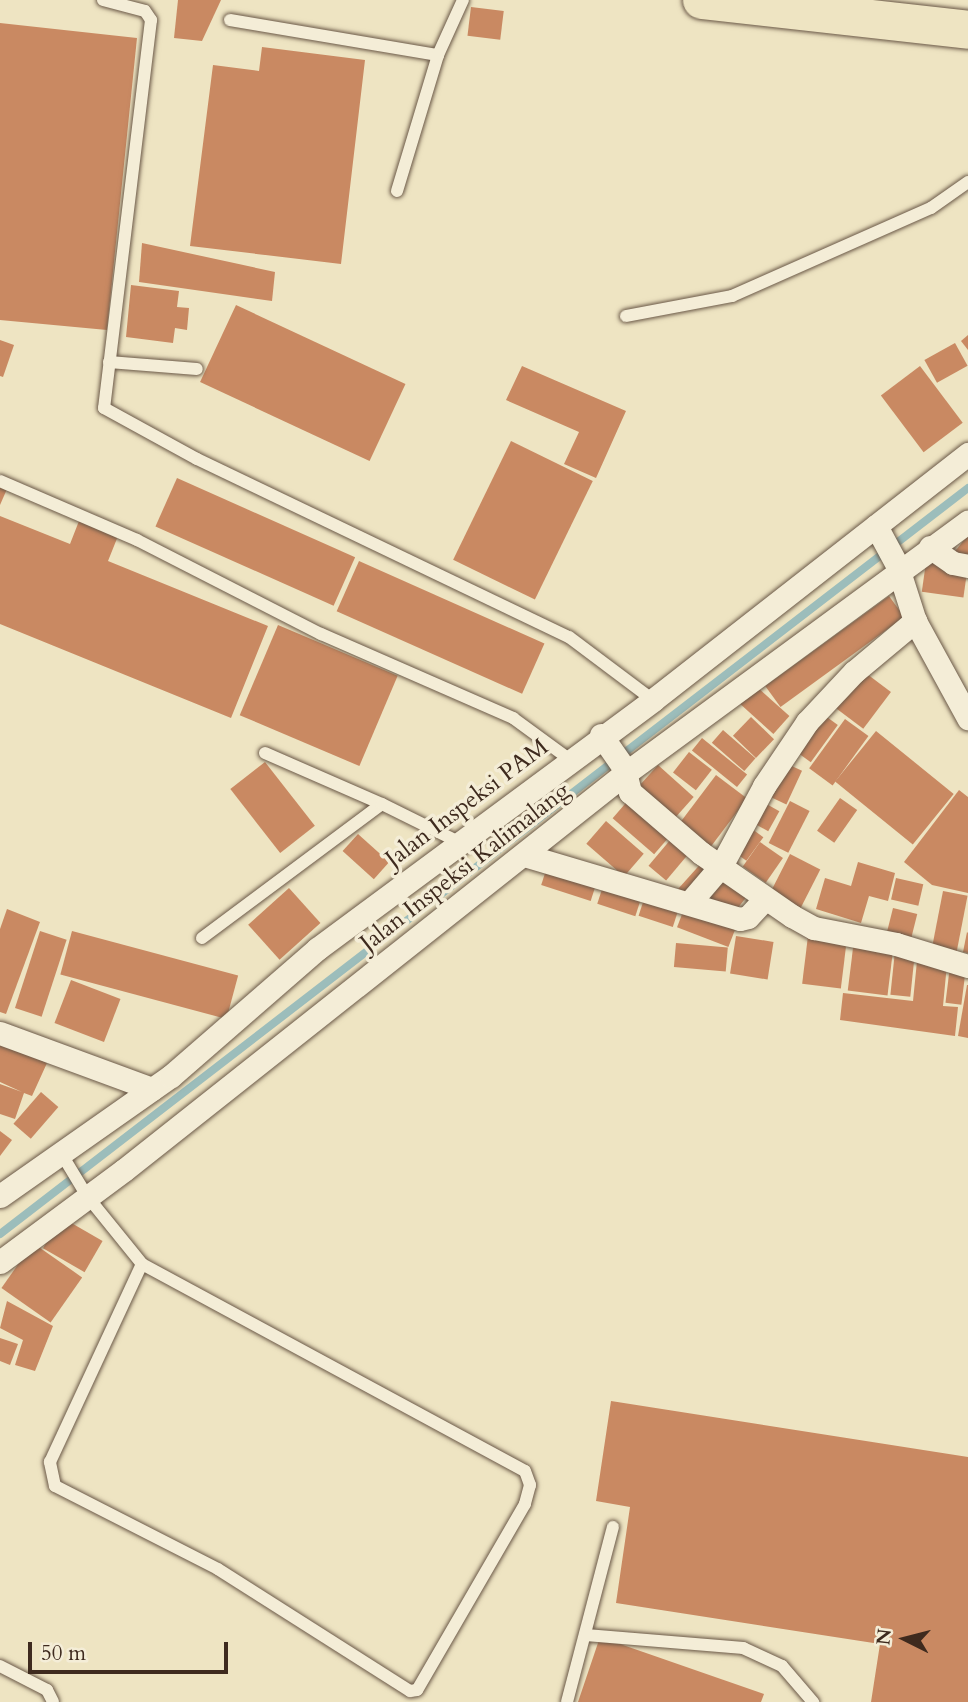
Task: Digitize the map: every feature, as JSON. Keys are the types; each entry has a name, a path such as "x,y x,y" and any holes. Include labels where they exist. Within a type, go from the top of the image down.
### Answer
{"highway":[{"path":"702,0 968,30"}],"street":[{"name":"Jalan Inspeksi PAM","path":"0,1196 63,1155 152,1089 317,949 569,759 603,737 880,531 968,454"},
{"name":"Jalan Inspeksi Kalimalang","path":"0,1262 85,1193 524,855 624,771 897,568 968,522"},
{"path":"880,531 897,568 915,621 968,718"},
{"path":"930,547 946,560 968,566"},
{"path":"690,902 720,866 764,786 807,722 854,672 915,621"},
{"path":"603,737 624,771 630,792 765,900 814,928 896,944 968,966"},
{"path":"524,855 740,919 748,917 765,900"},
{"path":"0,1032 152,1089"}],"lane":[{"path":"103,0 145,11 151,20 103,404 108,411 197,459 569,636 653,700"},
{"path":"397,191 438,55 463,0"},
{"path":"230,20 438,55"},
{"path":"626,316 732,296 930,208 968,182"},
{"path":"109,362 197,369"},
{"path":"0,481 137,540 321,634 513,718 569,759"},
{"path":"265,752 459,842"},
{"path":"202,938 382,804"},
{"path":"63,1155 85,1193 142,1264 525,1471 530,1485 525,1504 417,1690 410,1691 218,1569 55,1486 50,1462 142,1264"},
{"path":"566,1702 613,1527"},
{"path":"586,1635 743,1648 782,1666 813,1702"},
{"path":"0,1667 47,1690 53,1702"}],"building":[{"path":"178,0 221,0 202,41 174,38"},
{"path":"471,7 504,11 500,40 467,36"},
{"path":"0,23 137,38 107,330 0,320"},
{"path":"262,47 365,60 341,264 190,246 213,65 259,71"},
{"path":"142,243 275,272 272,301 139,282"},
{"path":"131,285 179,291 177,307 189,308 187,330 175,328 173,343 126,337"},
{"path":"236,305 405,384 370,461 200,382"},
{"path":"968,335 968,350 961,341"},
{"path":"0,340 14,345 3,377 0,376"},
{"path":"955,343 968,366 937,383 924,360"},
{"path":"522,366 626,411 596,478 564,464 579,432 506,400"},
{"path":"920,366 963,423 924,452 881,395"},
{"path":"511,441 593,481 535,600 453,560"},
{"path":"177,478 355,557 334,606 155,526"},
{"path":"0,486 7,489 0,505"},
{"path":"0,516 70,544 79,521 118,536 108,561 268,626 231,718 0,624"},
{"path":"968,535 968,558 952,555"},
{"path":"359,561 544,644 522,694 337,611"},
{"path":"926,562 968,568 963,598 922,592"},
{"path":"889,596 904,617 781,707 765,686"},
{"path":"278,625 398,676 359,766 240,715"},
{"path":"863,671 891,692 863,729 835,708"},
{"path":"756,686 789,716 773,734 740,704"},
{"path":"820,712 838,725 811,762 793,749"},
{"path":"751,717 774,739 756,758 733,736"},
{"path":"845,719 868,736 833,785 809,768"},
{"path":"723,730 755,758 744,771 712,743"},
{"path":"876,731 954,794 913,844 835,782"},
{"path":"702,738 747,775 737,787 692,750"},
{"path":"689,752 712,770 696,790 673,772"},
{"path":"265,762 315,826 280,853 230,789"},
{"path":"783,762 802,771 786,804 767,796"},
{"path":"658,765 694,797 671,822 635,790"},
{"path":"716,775 747,798 709,849 678,825"},
{"path":"959,790 968,797 968,893 932,885 904,862"},
{"path":"631,797 673,833 654,854 613,818"},
{"path":"840,798 857,810 834,843 817,831"},
{"path":"761,801 779,811 768,831 750,821"},
{"path":"790,801 810,811 788,853 769,843"},
{"path":"606,821 644,854 624,876 586,844"},
{"path":"748,826 763,837 746,861 731,849"},
{"path":"358,834 389,862 374,879 343,851"},
{"path":"671,839 689,854 666,881 649,866"},
{"path":"760,842 783,858 766,883 743,867"},
{"path":"790,854 820,869 801,908 770,892"},
{"path":"705,859 715,868 688,897 678,889"},
{"path":"858,862 895,873 888,901 869,896 861,923 816,909 825,878 851,886"},
{"path":"548,864 597,880 591,901 541,885"},
{"path":"728,875 750,892 732,916 710,899"},
{"path":"896,878 923,884 918,906 891,899"},
{"path":"605,880 643,892 635,916 597,904"},
{"path":"289,888 320,923 280,960 248,925"},
{"path":"943,891 968,896 956,953 932,948"},
{"path":"646,893 680,904 673,927 639,916"},
{"path":"686,904 737,924 728,947 677,927"},
{"path":"893,908 917,914 911,938 887,932"},
{"path":"7,909 40,922 6,1014 0,1012 0,929"},
{"path":"40,931 67,940 42,1017 15,1008"},
{"path":"72,931 238,976 226,1019 60,974"},
{"path":"968,933 968,953 963,952"},
{"path":"736,936 774,942 768,979 730,974"},
{"path":"808,936 847,941 841,988 802,984"},
{"path":"854,940 894,945 887,995 848,991"},
{"path":"676,943 728,948 726,971 674,967"},
{"path":"895,951 915,953 910,997 890,995"},
{"path":"917,961 947,964 943,1006 958,1007 955,1036 840,1020 843,993 913,1001"},
{"path":"950,966 966,968 961,1005 945,1003"},
{"path":"71,980 120,999 104,1042 55,1023"},
{"path":"968,985 968,1038 958,1036"},
{"path":"0,1041 47,1063 32,1096 24,1093 15,1119 0,1114 0,1084 22,1092 0,1082"},
{"path":"41,1092 58,1107 31,1139 13,1124"},
{"path":"0,1131 12,1140 0,1156"},
{"path":"61,1217 103,1241 85,1272 43,1248"},
{"path":"33,1243 82,1277 51,1322 1,1288"},
{"path":"7,1301 53,1326 35,1371 15,1365 23,1340 0,1328"},
{"path":"0,1338 18,1344 10,1365 0,1361"},
{"path":"611,1401 968,1457 968,1702 871,1702 880,1644 616,1603 630,1507 596,1501"},
{"path":"600,1637 764,1694 761,1702 578,1702"}],"waterway":[{"path":"0,1234 968,488"}]}
